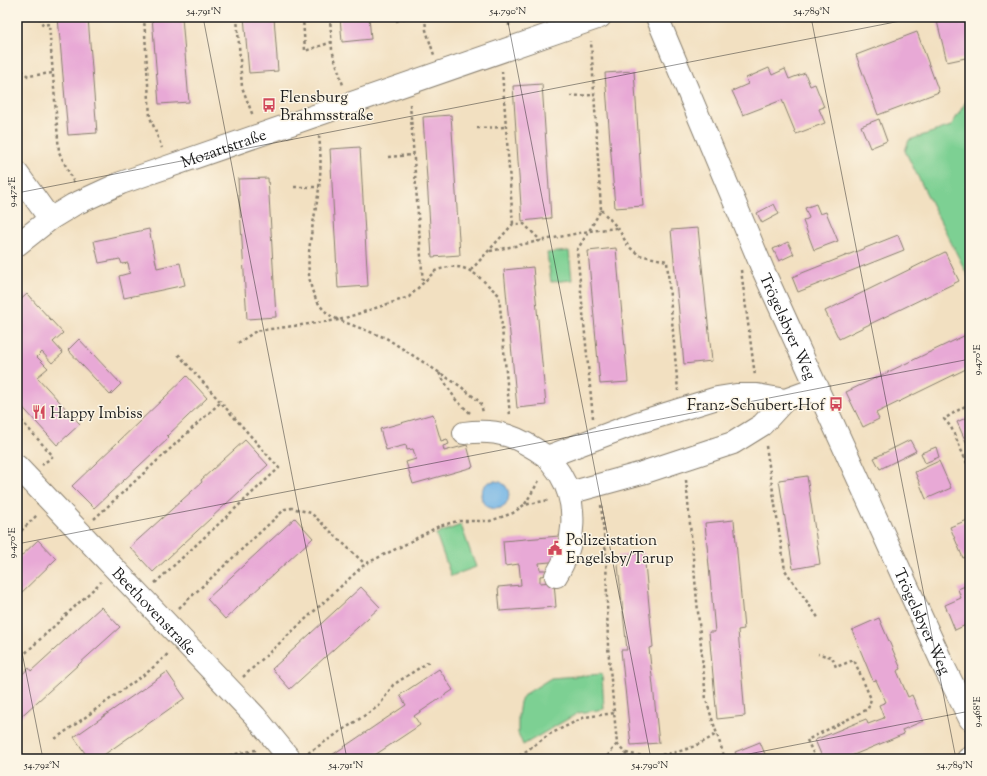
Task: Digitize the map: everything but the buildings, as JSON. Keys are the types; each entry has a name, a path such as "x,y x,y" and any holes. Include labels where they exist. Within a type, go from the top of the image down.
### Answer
{"street":[{"name":"Trögelsbyer Weg","path":"657,17 763,270 818,388 907,587 970,719"},
{"name":"Mozartstraße","path":"17,245 50,219 83,200 121,183 595,19"},
{"path":"17,173 50,219"},
{"path":"569,492 599,485 685,459 733,442 762,425 785,400 818,388"},
{"path":"549,460 595,439 680,409 717,398 736,395 757,395 785,400"},
{"path":"464,433 486,431 512,436 530,444 549,460 560,473 569,492 574,522 567,554 556,576"},
{"name":"Beethovenstraße","path":"23,472 166,620 255,716 275,741 298,756"}],"path":[{"path":"39,17 43,25 49,24 59,152 83,200"},
{"path":"144,17 150,117 169,166"},
{"path":"237,17 242,87 259,134"},
{"path":"303,17 305,51 332,42"},
{"path":"330,17 334,58 349,103"},
{"path":"396,21 408,17"},
{"path":"425,17 426,30 440,72"},
{"path":"595,19 594,95 601,210 577,250 595,439"},
{"path":"471,270 490,251 513,224 500,51"},
{"path":"17,66 28,76 53,73"},
{"path":"408,83 422,285"},
{"path":"570,96 594,95"},
{"path":"315,115 321,156 319,187 310,239 309,259 313,292 320,305 327,313 339,320 386,338 460,386 480,402 486,431"},
{"path":"477,128 506,127"},
{"path":"388,157 413,155"},
{"path":"294,187 319,187"},
{"path":"601,210 618,228 628,246 639,255 667,261 680,409"},
{"path":"513,224 524,224 542,241"},
{"path":"490,251 589,231 618,228"},
{"path":"238,343 256,330 339,320 410,297 435,271 440,269 464,267 471,270 498,295 512,436"},
{"path":"142,595 279,468 222,401 178,354"},
{"path":"439,372 456,400 486,431"},
{"path":"81,532 222,401"},
{"path":"970,403 944,419 951,427 970,470"},
{"path":"17,416 53,456 23,472"},
{"path":"685,459 706,700 725,759"},
{"path":"524,505 549,460"},
{"path":"599,485 606,554 608,647 617,744 630,759"},
{"path":"230,689 364,564 439,526 458,521 490,520 513,513 524,505 547,500 569,492"},
{"path":"17,535 51,501"},
{"path":"166,620 285,509 292,508 311,513 364,564"},
{"path":"17,660 116,568"},
{"path":"55,739 149,671 184,640"},
{"path":"17,652 21,656"},
{"path":"816,759 807,740 868,710 871,699 854,660 836,667 832,657 818,654"},
{"path":"298,756 379,706 393,685 430,660"},
{"path":"515,759 550,734 585,717 615,713"},
{"path":"626,753 639,756 660,755 694,747 716,734"},
{"path":"212,759 223,758 266,747 275,741"},
{"path":"605,759 617,744"}],"green space":[{"path":"970,95 970,280 905,151 909,140 951,126"},
{"path":"569,251 572,280 551,282 547,253"},
{"path":"461,525 476,567 451,576 436,534"},
{"path":"602,674 604,709 578,713 523,745 518,733 518,716 520,702 524,695 551,678"}],"water":[{"path":"495,481 505,485 509,495 505,505 495,509 485,505 481,495 485,485"}],"place":[{"name":"Flensburg Brahmsstraße","path":"269,105"},
{"name":"Franz-Schubert-Hof","path":"836,404"},
{"name":"Happy Imbiss","path":"39,412"},
{"name":"Polizeistation Engelsby/Tarup","path":"555,548"}]}
